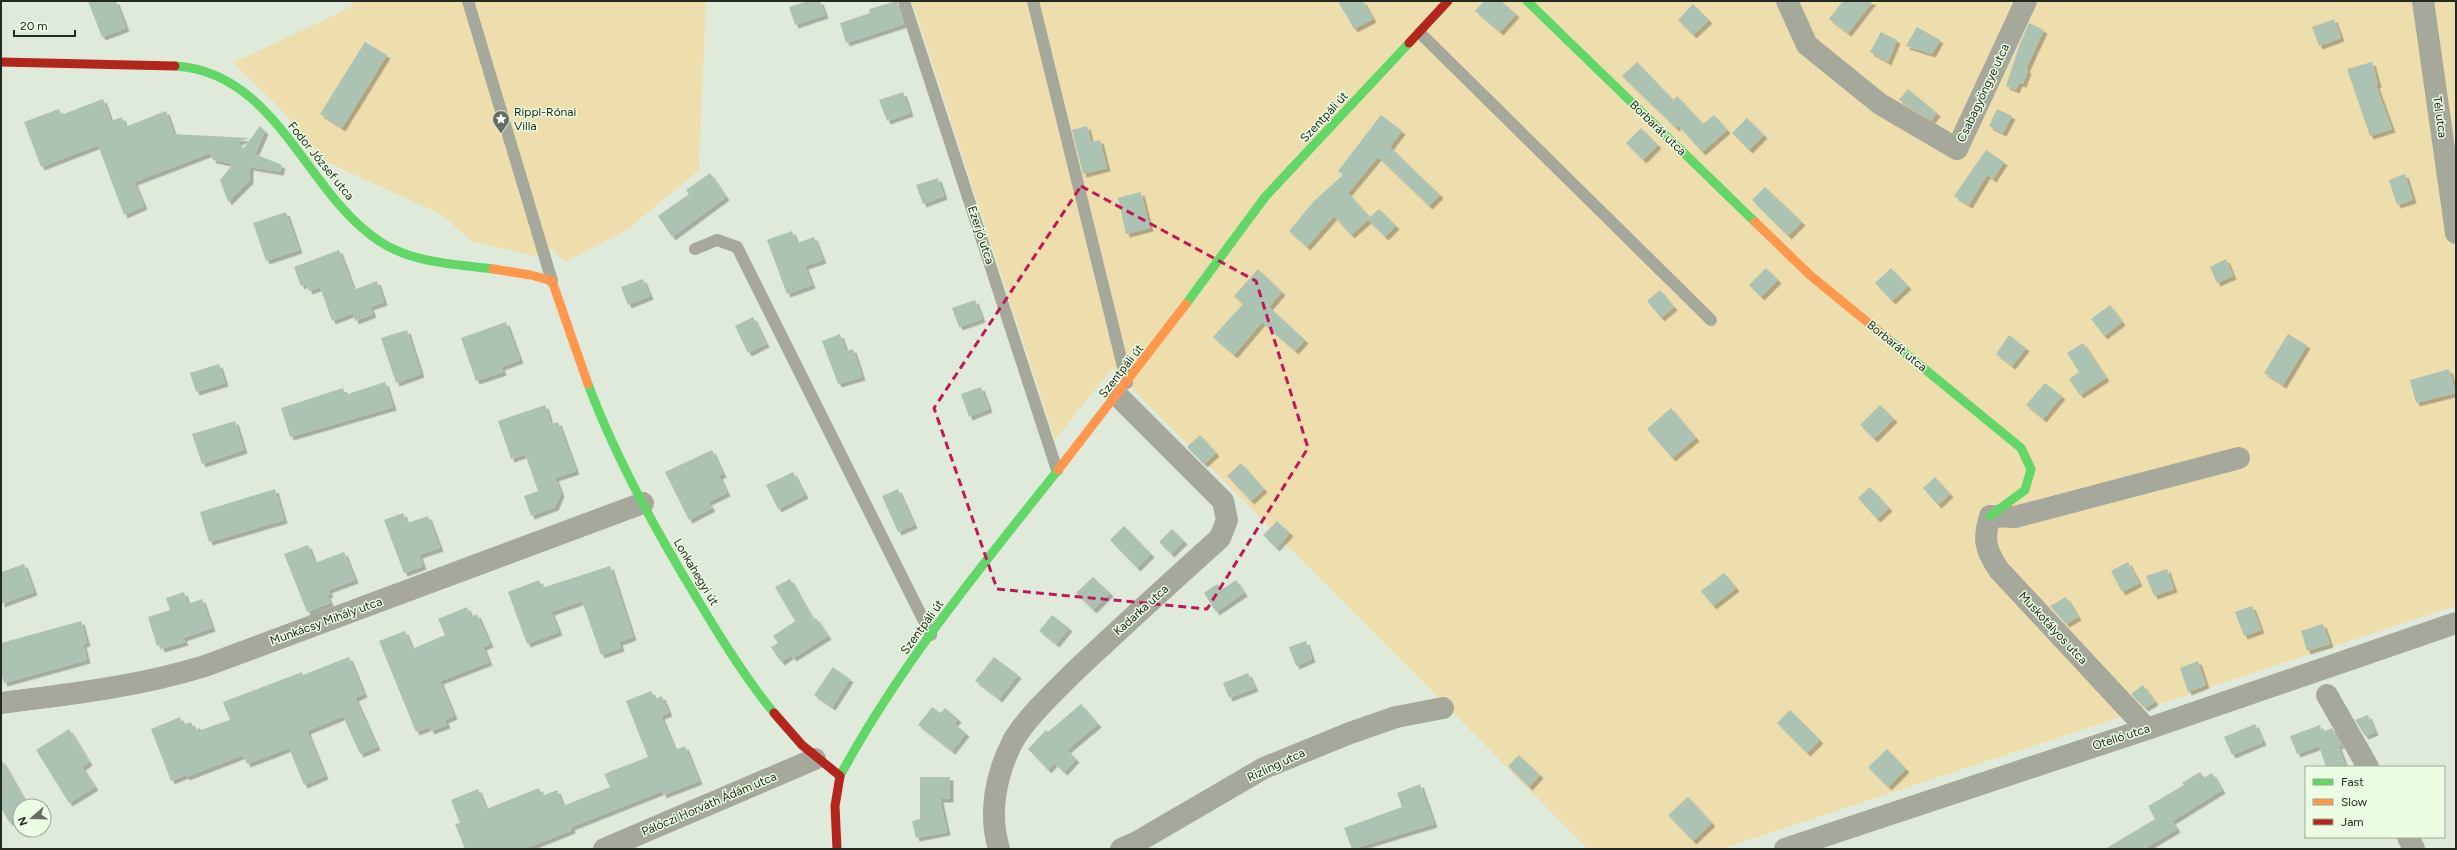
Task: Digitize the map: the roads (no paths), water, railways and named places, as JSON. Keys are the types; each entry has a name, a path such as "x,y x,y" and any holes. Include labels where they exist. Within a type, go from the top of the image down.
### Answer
{"street":[{"name":"Szentpáli út","path":"840,776 866,727 931,635 1122,389 1265,197 1420,33 1448,1"},
{"name":"Borbarát utca","path":"1527,1 1811,276 2022,448 2031,469 2025,490 1990,516"},
{"name":"Csabagyöngye utca","path":"1787,1 1807,45 1880,104 1957,149 2026,1"},
{"name":"Tél utca","path":"2423,1 2454,193 2456,233"},
{"name":"Fodor József utca","path":"1,62 174,66 208,72 240,88 290,140 353,219 381,242 416,258 459,267 536,275 552,281"},
{"name":"Lonkahegyi út","path":"552,281 582,369 606,427 675,564 735,659 787,729 815,759 840,776"},
{"name":"Kadarka utca","path":"999,849 996,838 994,807 998,773 1014,740 1053,693 1220,538 1227,520 1223,501 1122,389"},
{"path":"1990,516 2015,517 2239,458"},
{"name":"Munkácsy Mihály utca","path":"1,703 108,690 157,680 205,666 643,503"},
{"name":"Muskotályos utca","path":"1990,516 1985,534 1988,553 1999,570 2147,729"},
{"name":"Otelló utca","path":"1785,849 2147,729 2456,623"},
{"path":"2327,695 2367,766"},
{"name":"Rizling utca","path":"1121,849 1137,842 1264,768 1363,729 1396,718 1443,708"},
{"name":"Pálóczi Horváth Ádám utca","path":"604,849 815,759"},
{"path":"836,849 835,806 840,776"},
{"path":"2408,838 2414,849"}],"lane":[{"path":"468,1 552,281"},
{"name":"Ezerjó utca","path":"904,1 1058,470"},
{"path":"1033,1 1122,389"},
{"path":"1420,33 1711,320"},
{"path":"695,249 717,240 737,247 931,635"}],"place":[{"name":"Rippl-Rónai Villa","path":"501,134"}]}
